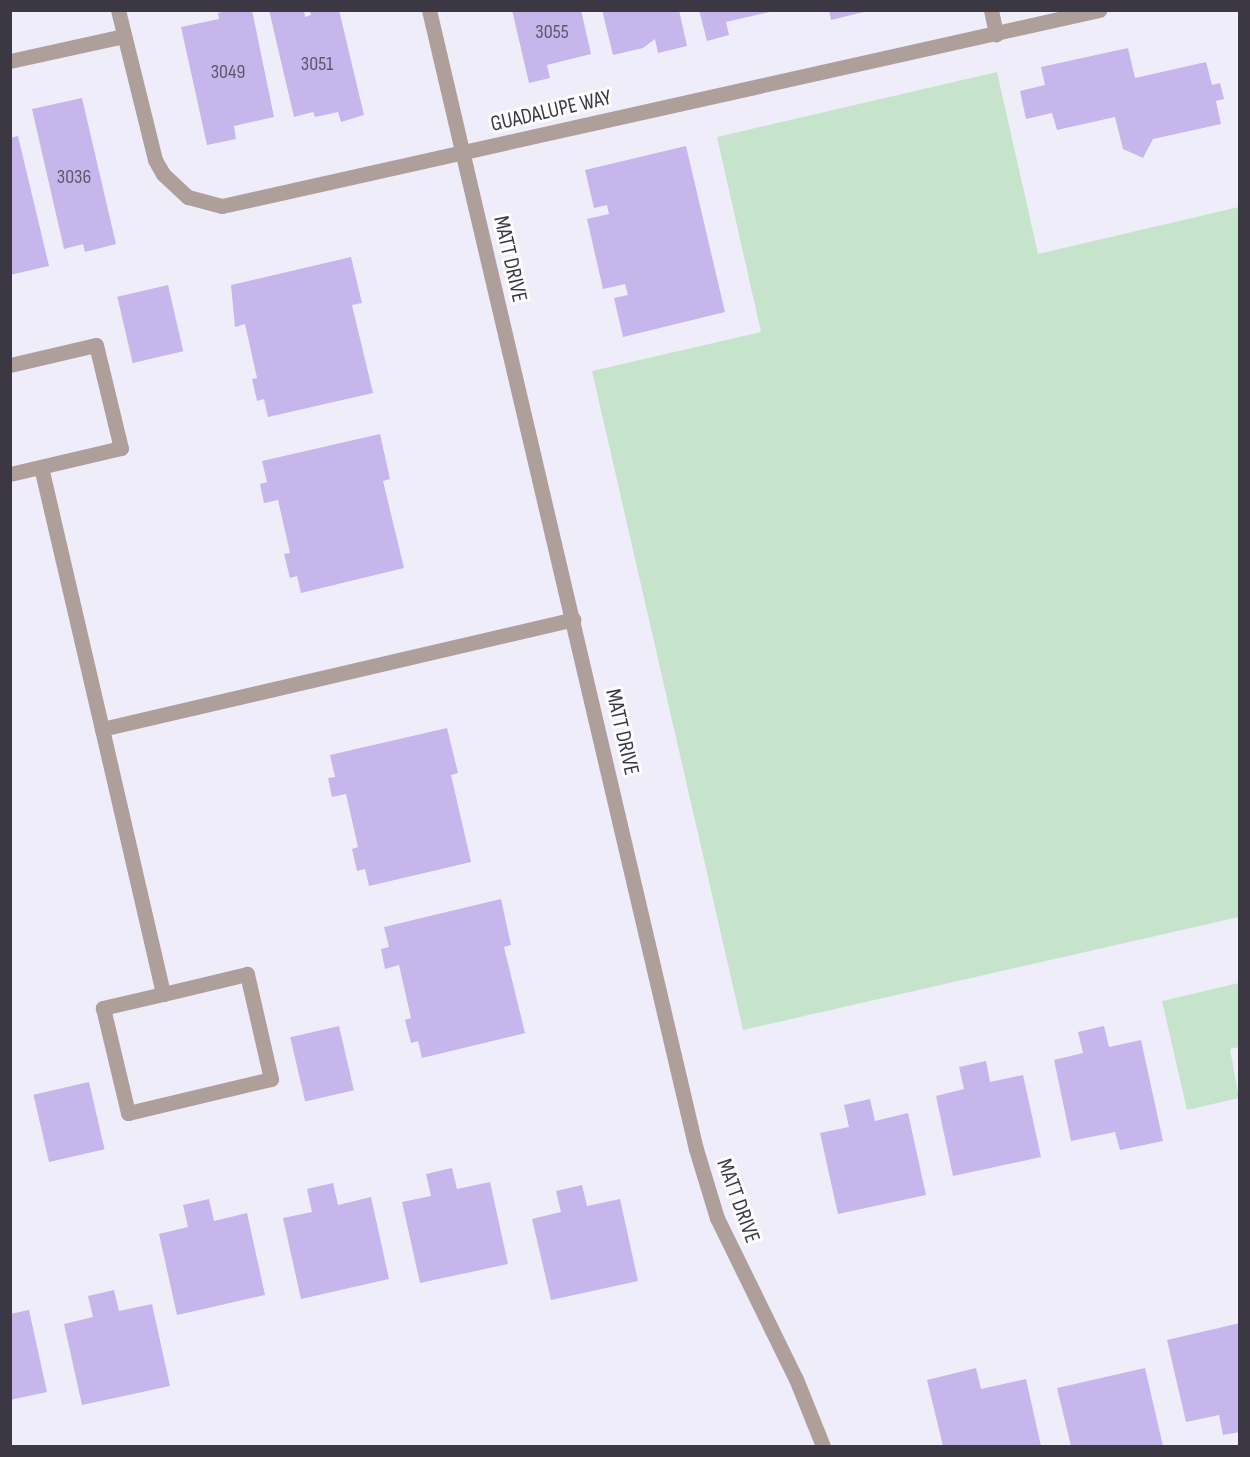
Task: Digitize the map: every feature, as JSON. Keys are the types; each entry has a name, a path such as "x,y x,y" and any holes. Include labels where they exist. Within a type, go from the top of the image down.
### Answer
{"street":[{"name":"GUADALUPE WAY","path":"118,10 154,159 174,187 205,204 241,205 1099,10"},
{"name":"MATT DRIVE","path":"429,10 461,154 706,1186 737,1262 796,1379 823,1446"},
{"path":"991,10 996,34"},
{"path":"10,62 124,36"},
{"path":"10,365 96,345 121,448 10,474"},
{"path":"41,467 164,994"},
{"path":"102,729 573,620"},
{"path":"246,974 271,1079 128,1113 103,1008 164,994 246,974"}],"green space":[{"path":"997,72 1038,254 1239,207 1239,917 743,1030 592,371 761,332 717,137"},
{"path":"1239,983 1239,1047 1230,1049 1239,1098 1187,1110 1162,1001"}],"building":[{"path":"229,10 252,10 274,117 234,126 236,139 207,145 181,27 219,19 218,13"},
{"path":"269,10 304,10 305,17 311,15 309,10 339,10 364,115 341,122 338,112 315,117 313,112 294,117"},
{"path":"512,10 581,10 591,54 547,65 550,78 529,83"},
{"path":"602,10 679,10 687,46 658,53 655,39 643,48 613,55"},
{"path":"699,10 774,11 726,22 729,35 707,41"},
{"path":"829,10 868,10 868,11 831,20"},
{"path":"1128,48 1135,78 1206,62 1212,85 1220,83 1224,99 1216,101 1221,124 1153,139 1143,158 1123,149 1115,117 1057,130 1052,113 1026,119 1020,91 1045,85 1041,67"},
{"path":"82,98 116,244 85,252 83,244 64,249 32,109"},
{"path":"18,136 49,266 10,275 10,138"},
{"path":"686,146 725,312 623,337 614,298 628,295 625,284 603,289 587,219 609,214 607,205 594,208 585,170"},
{"path":"351,257 362,303 352,305 373,393 268,417 264,399 257,401 252,379 257,378 245,324 235,327 231,285"},
{"path":"168,285 183,351 133,363 117,297"},
{"path":"380,434 390,479 383,481 404,568 301,593 297,576 290,578 284,554 290,553 278,500 264,503 260,484 267,482 262,461"},
{"path":"447,728 458,773 451,775 471,862 369,886 365,869 357,871 352,849 358,847 346,794 332,797 328,778 335,777 330,755"},
{"path":"501,899 511,945 504,947 525,1033 422,1058 418,1041 411,1043 405,1020 411,1018 399,965 385,969 381,949 389,947 384,927"},
{"path":"339,1026 354,1090 305,1102 290,1037"},
{"path":"1104,1026 1109,1047 1141,1040 1163,1141 1120,1150 1115,1132 1071,1141 1054,1060 1083,1053 1078,1032"},
{"path":"986,1061 990,1082 1023,1075 1041,1157 953,1176 936,1096 964,1089 959,1067"},
{"path":"89,1082 105,1149 49,1162 33,1095"},
{"path":"870,1099 875,1121 908,1113 926,1195 838,1214 820,1133 849,1127 844,1105"},
{"path":"452,1168 457,1189 490,1182 508,1264 420,1283 402,1202 431,1196 426,1174"},
{"path":"333,1183 338,1205 371,1197 389,1279 301,1299 283,1218 312,1212 307,1189"},
{"path":"582,1185 587,1206 620,1199 638,1281 551,1300 532,1219 561,1212 556,1191"},
{"path":"209,1199 214,1221 247,1213 265,1295 177,1315 159,1234 188,1227 183,1205"},
{"path":"114,1290 119,1311 152,1304 170,1386 82,1405 64,1324 93,1317 88,1296"},
{"path":"29,1310 47,1392 10,1400 10,1314"},
{"path":"1240,1323 1240,1432 1223,1435 1219,1415 1186,1422 1167,1340"},
{"path":"976,1368 981,1389 1026,1379 1041,1446 943,1446 927,1380"},
{"path":"1145,1368 1163,1446 1071,1446 1057,1388"}]}
